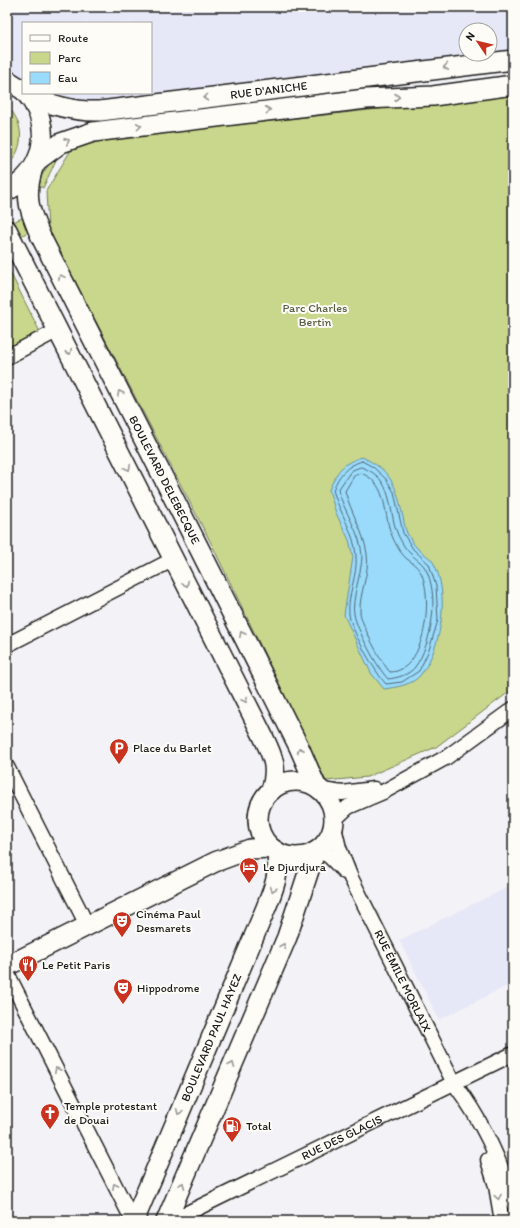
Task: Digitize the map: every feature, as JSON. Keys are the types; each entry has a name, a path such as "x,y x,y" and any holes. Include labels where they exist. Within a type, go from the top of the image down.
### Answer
{"main road":[{"name":"RUE D'ANICHE","path":"28,94 38,99 61,106 78,110 100,111 513,60"},
{"path":"7,80 22,89"},
{"name":"RUE D'ANICHE","path":"7,191 21,182 35,165 61,143 93,132 366,99 433,96 513,85"},
{"name":"BOULEVARD DELEBECQUE","path":"27,94 36,108 42,123 43,140 28,190 28,205 41,237 319,788"},
{"path":"7,230 274,759 275,773 271,791"},
{"path":"7,966 215,862 250,849 274,849 293,857 307,856 316,851 327,842 334,824 331,802 319,788 303,781 290,781 271,791 262,801 258,818 261,834 274,849"},
{"path":"215,862 236,846 258,818"},
{"name":"BOULEVARD PAUL HAYEZ","path":"133,1221 267,905 277,874 278,858 274,849"},
{"path":"166,1221 287,937 316,851"}],"street":[{"path":"7,358 58,330"},
{"path":"7,644 174,559"},
{"path":"334,824 348,807 383,792 455,752 513,709"},
{"path":"7,767 87,925"},
{"path":"319,788 342,793 365,791 407,778"},
{"name":"RUE ÉMILE MORLAIX","path":"334,824 339,848 351,878 454,1083"},
{"name":"RUE ÉMILE MORLAIX","path":"316,851 329,856 351,878"},
{"path":"7,973 133,1221"},
{"name":"RUE DES GLACIS","path":"171,1221 513,1054"},
{"path":"454,1083 467,1102 494,1152 513,1203"},
{"path":"454,1083 461,1107 490,1167 502,1221"}],"shaded area":[{"path":"7,7 513,7 513,55 498,57 498,22 458,22 458,62 99,104 7,96"},
{"path":"508,887 513,896 513,983 439,1020 399,940"}],"green space":[{"name":"Parc Charles Bertin","path":"513,94 513,689 436,747 367,777 326,781 211,543 48,229 46,191 71,150 100,140"},
{"path":"7,106 13,113 20,128 20,144 13,159 7,166"},
{"path":"53,158 56,160 43,188 39,186 42,175"},
{"path":"22,218 28,232 21,236 13,222"},
{"path":"7,266 40,332 7,349"}],"water":[{"path":"362,457 379,467 390,479 397,494 407,533 419,550 433,562 438,574 441,588 442,603 439,634 429,662 419,677 410,683 384,689 371,673 344,615 353,557 349,540 336,513 329,490 335,477 345,465"}],"place":[{"name":"Place du Barlet","path":"119,765"},
{"name":"Le Djurdjura","path":"249,884"},
{"name":"Cinéma Paul Desmarets","path":"122,938"},
{"name":"Le Petit Paris","path":"28,982"},
{"name":"Hippodrome","path":"123,1005"},
{"name":"Temple protestant de Douai","path":"50,1130"},
{"name":"Total","path":"232,1143"}]}
